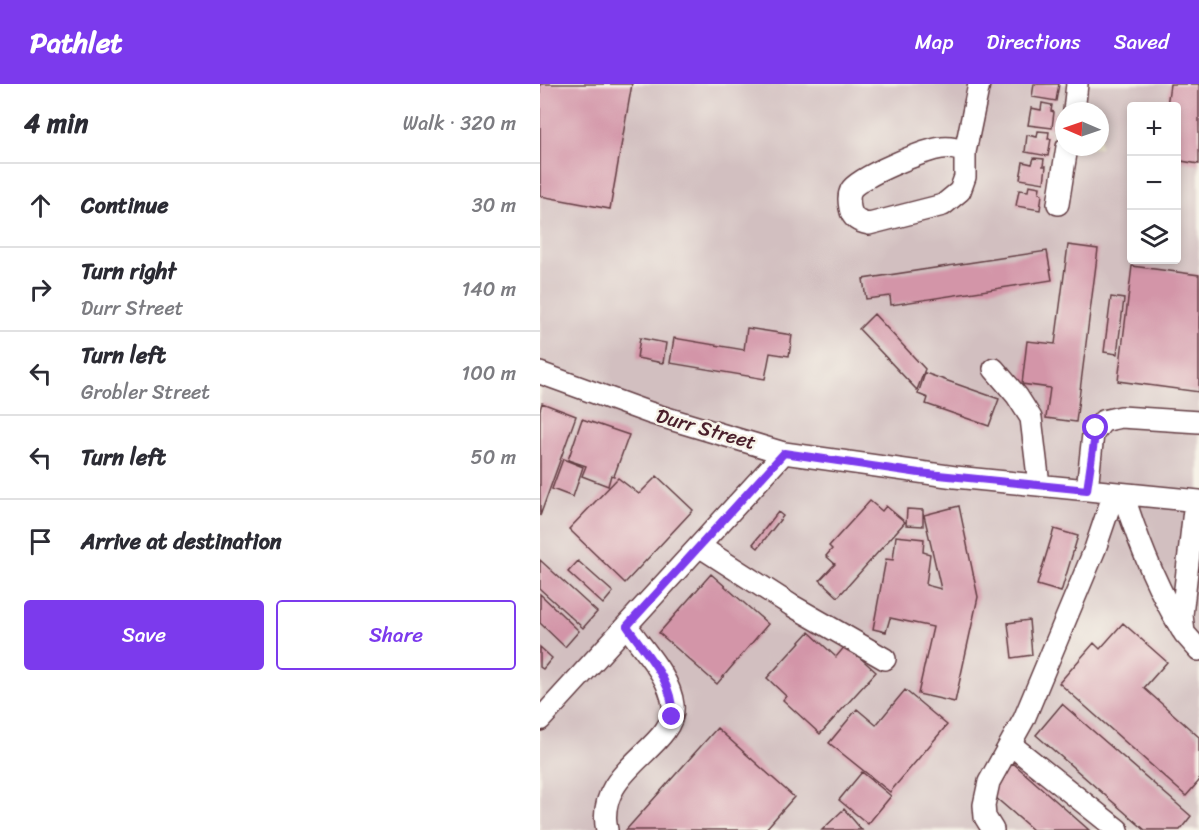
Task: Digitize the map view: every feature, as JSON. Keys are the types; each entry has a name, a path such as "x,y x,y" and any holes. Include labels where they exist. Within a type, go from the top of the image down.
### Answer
{"street":[{"path":"964,153 951,147 929,151 910,157 856,184 849,198 851,215 858,222 869,224 944,205 960,191 965,177 964,153 979,84"},
{"path":"1075,102 1077,84"},
{"path":"1058,204 1066,156"},
{"path":"994,369 1017,396 1031,418 1039,486"},
{"name":"Durr Street","path":"540,374 650,413 784,453 919,473 1197,501"},
{"path":"1087,490 1093,434 1103,421 1121,417 1199,422"},
{"path":"540,720 784,453"},
{"path":"1118,493 1166,604 1184,633 1199,650"},
{"path":"993,830 985,817 984,805 989,782 1024,719 1118,493"},
{"path":"1184,633 1182,615 1193,566 1197,501"},
{"path":"699,546 791,605 885,659"},
{"path":"607,830 607,801 622,775 666,730 672,717 673,706 667,684 627,626"},
{"path":"1010,744 1118,830"}],"shaded area":[{"path":"540,84 1199,84 1199,830 540,830"}],"building":[{"path":"540,84 632,84 610,209 540,196"},
{"path":"1034,84 1059,84 1056,101 1032,97"},
{"path":"1170,84 1199,84 1199,164 1181,161 1181,102 1168,102"},
{"path":"1042,103 1052,105 1051,111 1054,112 1052,128 1028,125 1031,108 1041,110"},
{"path":"1038,131 1049,132 1048,139 1051,139 1048,156 1025,152 1027,135 1037,137"},
{"path":"1034,158 1044,159 1043,166 1046,166 1044,183 1020,179 1023,162 1032,164"},
{"path":"1029,185 1040,187 1039,193 1042,194 1040,210 1016,206 1019,190 1028,191"},
{"path":"1068,245 1098,249 1076,422 1046,418 1050,388 1022,384 1027,341 1055,344"},
{"path":"1047,251 1052,280 891,305 890,296 866,299 863,279"},
{"path":"1132,266 1199,275 1199,392 1118,381"},
{"path":"1111,297 1124,299 1117,354 1104,352"},
{"path":"874,314 925,369 917,390 859,329"},
{"path":"747,328 792,335 789,356 770,353 765,379 670,363 674,338 744,350"},
{"path":"640,338 666,343 663,363 637,358"},
{"path":"925,373 999,399 989,426 926,404 928,398 918,394"},
{"path":"542,403 576,416 540,516 540,410"},
{"path":"582,419 629,435 608,486 582,476 586,466 568,460"},
{"path":"563,459 583,467 573,497 552,489"},
{"path":"657,476 693,510 625,583 569,529 618,478 639,494"},
{"path":"870,501 882,511 886,506 905,522 838,597 820,580 835,564 826,556 832,549 829,546"},
{"path":"959,506 978,597 955,702 918,694 933,627 890,618 886,632 873,629 886,559 893,560 896,536 924,539 923,552 930,554 926,585 941,589 924,515"},
{"path":"907,509 923,510 923,526 906,525"},
{"path":"778,512 783,516 758,548 753,544"},
{"path":"1054,529 1078,536 1061,592 1037,585"},
{"path":"540,560 597,612 583,628 540,589"},
{"path":"578,561 613,592 603,604 568,572"},
{"path":"711,574 768,624 717,684 659,633"},
{"path":"540,594 579,631 565,647 540,623"},
{"path":"1029,620 1032,655 1012,658 1008,623"},
{"path":"1123,623 1167,662 1144,688 1199,737 1199,781 1186,796 1059,683 1094,643 1100,649"},
{"path":"809,632 836,657 846,645 876,672 820,734 783,700 786,696 767,678"},
{"path":"540,647 552,658 543,669 540,667"},
{"path":"905,690 947,725 890,792 829,743 857,709 876,725"},
{"path":"1062,704 1191,816 1180,830 1145,830 1036,735"},
{"path":"717,728 794,797 765,830 626,830"},
{"path":"1013,763 1089,830 1033,830 988,791"},
{"path":"862,772 891,796 868,824 839,800"},
{"path":"844,809 862,830 822,830"}],"route":[{"path":"672,717 673,706 667,684 627,626 784,453 919,473 1087,490 1093,434 1096,428"}]}
